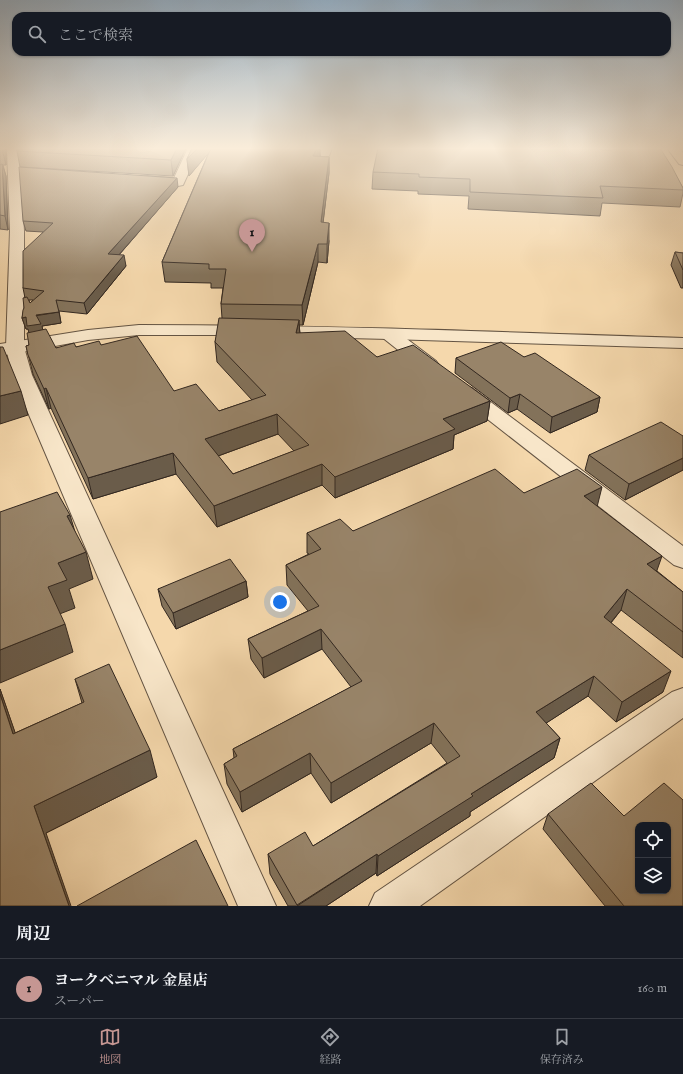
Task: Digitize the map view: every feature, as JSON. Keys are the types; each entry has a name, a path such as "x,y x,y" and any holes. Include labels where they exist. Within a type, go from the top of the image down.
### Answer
{"street":[{"path":"11,190 18,231 8,310 8,348 22,375 257,906"},
{"path":"8,348 88,335 139,330 219,330 389,334 683,344"},
{"path":"389,334 683,559"},
{"path":"388,906 683,701"}],"building":[{"path":"0,190 4,190 5,216 0,215"},
{"path":"21,190 166,190 108,254 124,255 84,303 56,300 59,312 36,315 41,324 27,326 26,317 22,318 24,308 23,298 27,297 30,303 44,291 23,288 23,251 53,223 23,221"},
{"path":"193,190 325,190 321,222 329,223 327,244 318,244 302,305 221,304 226,269 209,269 209,264 162,262"},
{"path":"470,190 601,190 603,198 470,192"},
{"path":"675,252 683,253 683,270"},
{"path":"219,318 299,320 296,333 345,331 377,357 413,345 490,401 443,419 455,429 335,477 322,464 214,506 173,453 88,478 46,388 44,389 28,355 26,346 29,345 27,333 46,329 56,348 74,343 76,347 99,341 101,345 137,336 174,391 196,384 219,411 266,395 215,342","holes":["277,414 309,445 233,474 205,439"]},
{"path":"501,342 524,357 535,353 600,397 552,417 520,394 510,398 456,358"},
{"path":"0,347 3,347 21,391 0,396"},
{"path":"661,422 683,436 683,458 629,484 589,455"},
{"path":"495,469 524,493 577,469 602,487 584,496 662,556 647,564 683,592 683,632 627,589 604,617 671,671 622,702 594,676 536,712 560,738 471,794 473,796 378,856 377,854 297,905 268,854 305,832 313,846 460,756 434,723 331,783 310,753 240,792 224,764 237,756 233,749 362,681 321,629 262,658 248,639 319,606 286,565 321,549 307,533 340,519 353,531"},
{"path":"57,492 70,515 67,516 86,552 58,563 67,580 48,587 65,624 0,650 0,512"},
{"path":"230,559 246,581 173,613 158,589"},
{"path":"109,664 150,750 34,806 69,906 0,906 0,694 13,734 84,702 75,679"},
{"path":"591,783 624,816 664,783 683,800 683,906 624,906 548,814"},
{"path":"196,840 228,906 77,906"}],"place":[{"name":"ヨークベニマル 金屋店","path":"252,252"}]}
